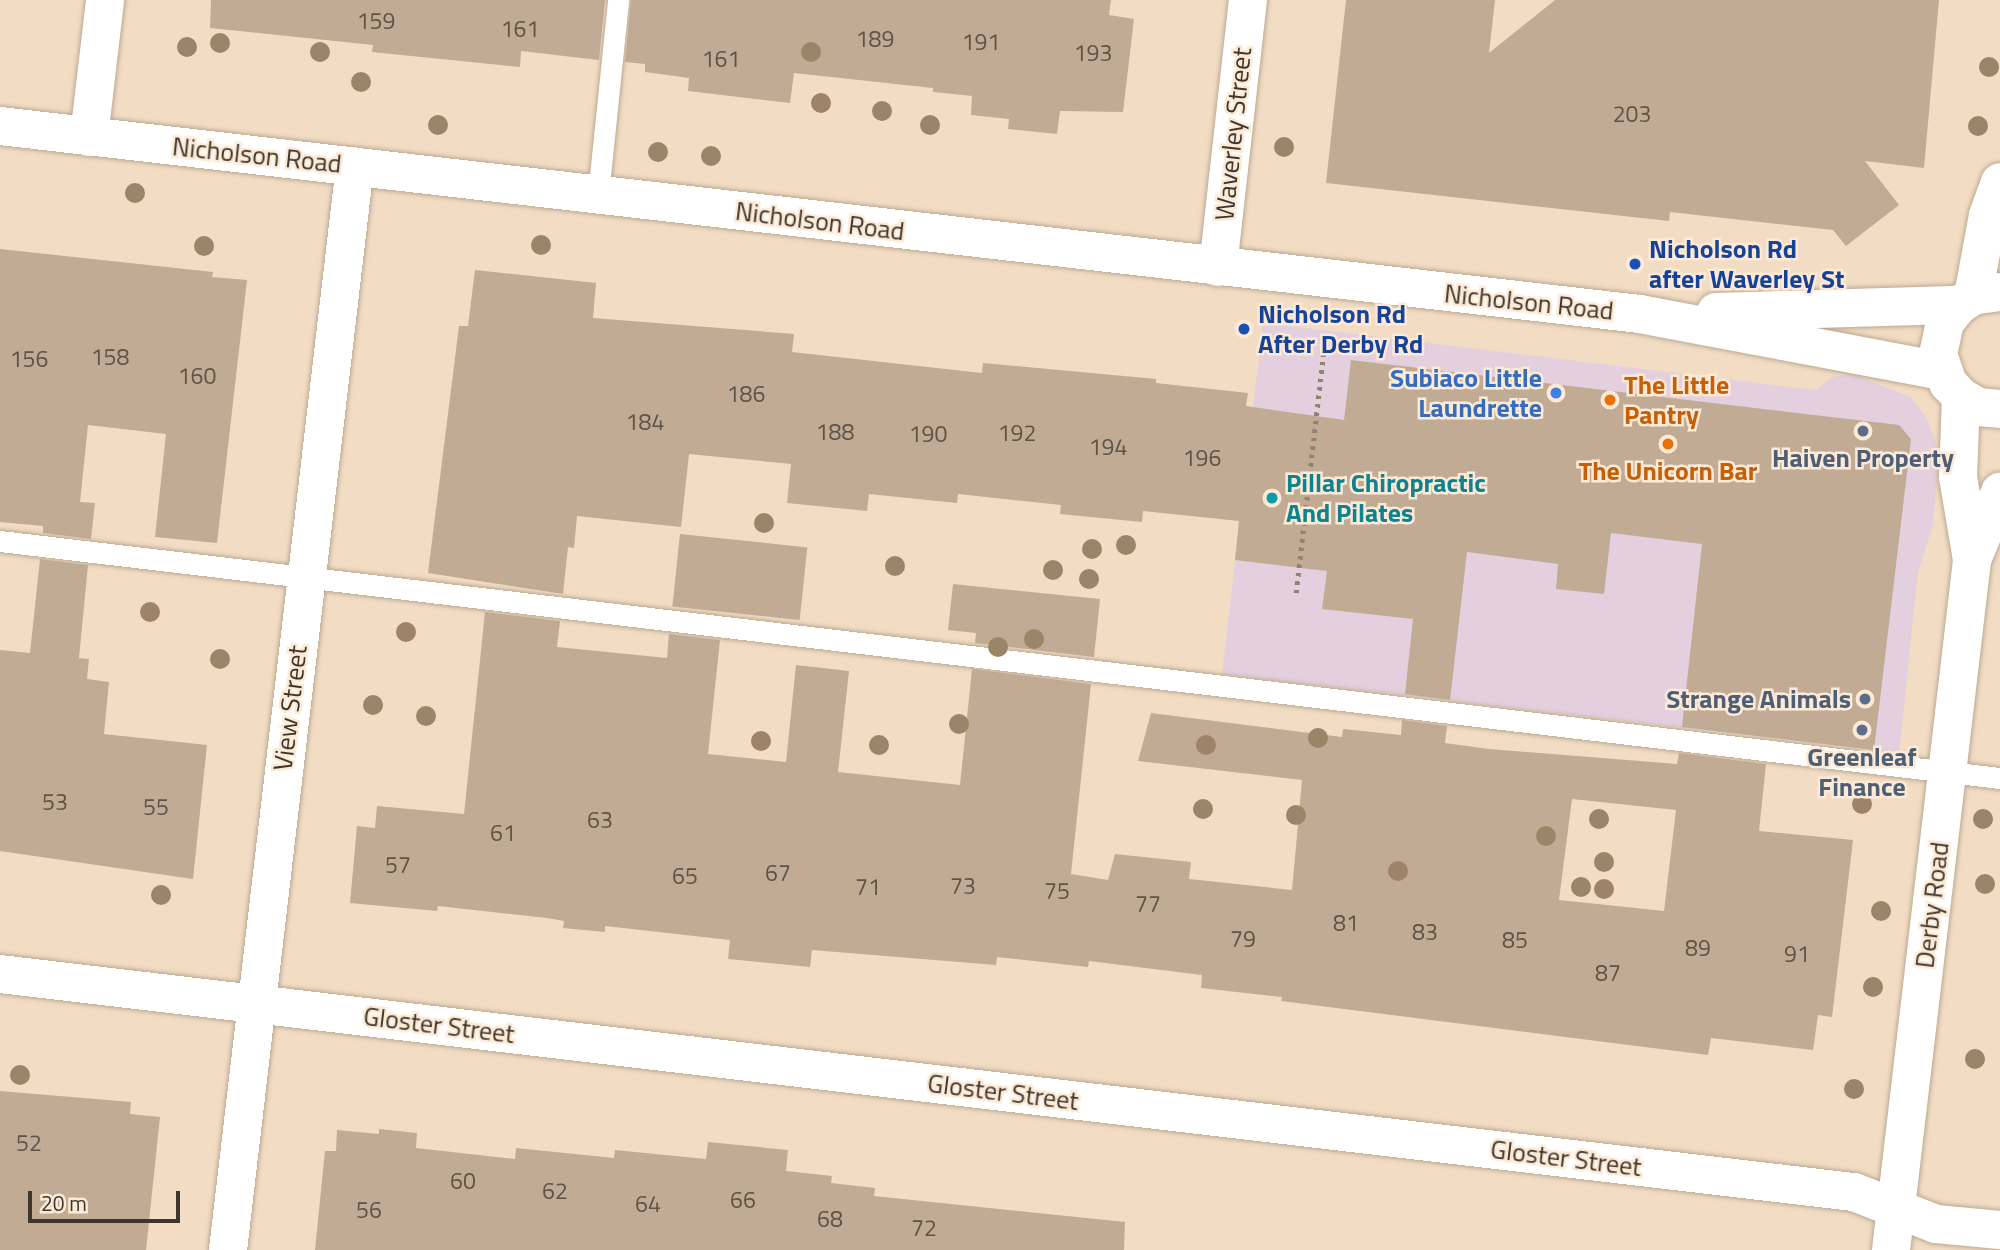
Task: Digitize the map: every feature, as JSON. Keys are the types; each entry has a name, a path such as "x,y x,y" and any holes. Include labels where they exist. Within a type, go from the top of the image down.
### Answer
{"street":[{"path":"89,137 104,0"},
{"name":"Waverley Street","path":"1218,267 1248,0"},
{"name":"Nicholson Road","path":"0,126 1640,314 1951,384 1978,407 2000,409"},
{"name":"View Street","path":"228,1250 355,166"},
{"path":"1977,298 1988,215 2000,182"},
{"name":"Nicholson Road","path":"1640,314 1977,298"},
{"name":"Derby Road","path":"1972,560 1958,477 1951,384 1939,337 1977,298"},
{"name":"Derby Road","path":"1891,1250 1972,560 2000,492"},
{"name":"Gloster Street","path":"0,974 1854,1192 1936,1224 2000,1230"}],"lane":[{"path":"598,195 618,0"},
{"path":"0,541 2000,778"}],"path":[{"path":"1296,593 1324,349"}],"shaded area":[{"path":"1263,323 1816,390 1832,377 1853,374 1910,397 1926,417 1936,443 1937,480 1933,525 1918,572 1899,753 1222,674"}],"building":[{"path":"211,0 605,0 599,60 521,51 520,67 372,52 373,45 210,28"},
{"path":"631,0 1111,0 1109,15 1134,19 1123,112 1060,111 1057,134 1008,129 1009,119 971,115 972,96 933,92 933,88 794,73 790,103 688,91 689,78 645,72 645,64 625,62"},
{"path":"1346,0 1495,0 1489,53 1555,0 1939,0 1924,168 1865,161 1899,205 1846,246 1833,230 1670,212 1669,221 1326,183"},
{"path":"0,249 213,272 212,277 247,280 217,543 155,537 166,434 88,425 80,502 95,503 91,539 43,533 43,526 0,522"},
{"path":"475,270 596,283 593,318 794,334 792,352 982,373 983,363 1156,379 1156,383 1248,393 1246,406 1344,420 1351,360 1899,425 1911,439 1874,750 1682,727 1702,544 1611,533 1604,594 1556,589 1558,564 1467,552 1450,700 1405,694 1413,619 1322,609 1327,571 1235,560 1239,521 1143,511 1142,522 1060,514 1061,505 958,494 957,503 869,494 867,511 787,503 791,464 689,454 681,527 577,516 574,548 568,547 563,594 428,573 459,326 468,326"},
{"path":"680,534 807,547 800,620 672,607"},
{"path":"40,559 88,565 79,658 89,659 87,679 109,682 104,734 207,745 193,879 0,851 0,650 30,653"},
{"path":"953,584 1100,599 1094,657 975,643 976,633 948,630"},
{"path":"485,612 560,621 557,647 667,658 669,634 720,640 708,754 786,762 796,665 849,671 838,772 960,785 972,669 1091,684 1071,874 1108,880 1115,854 1191,862 1189,879 1292,890 1302,780 1138,761 1151,713 1342,737 1343,729 1401,735 1402,720 1447,726 1445,743 1489,749 1677,764 1679,753 1766,764 1759,831 1853,840 1832,1017 1818,1015 1813,1050 1711,1038 1708,1055 1281,1001 1282,997 1201,988 1202,975 1089,961 1088,967 997,957 996,965 812,950 810,967 728,959 730,940 605,926 605,932 563,928 564,921 547,918 438,906 437,911 350,903 357,826 375,828 377,806 464,814","holes":["1572,799 1676,810 1664,911 1559,900"]},
{"path":"0,1091 131,1102 130,1114 160,1117 146,1250 0,1250"},
{"path":"379,1129 417,1133 416,1148 515,1159 516,1148 614,1158 615,1150 706,1159 708,1142 788,1150 786,1171 832,1176 831,1183 875,1188 874,1196 1125,1222 1124,1250 315,1250 325,1151 336,1151 337,1130 379,1134"}],"place":[{"name":"Nicholson Rd after Waverley St","path":"1635,264"},
{"name":"Nicholson Rd After Derby Rd","path":"1244,329"},
{"name":"Subiaco Little Laundrette","path":"1556,393"},
{"name":"The Little Pantry","path":"1610,400"},
{"name":"Haiven Property","path":"1863,431"},
{"name":"The Unicorn Bar","path":"1668,444"},
{"name":"Pillar Chiropractic And Pilates","path":"1272,498"},
{"name":"Strange Animals","path":"1865,699"},
{"name":"Greenleaf Finance","path":"1862,730"}]}
